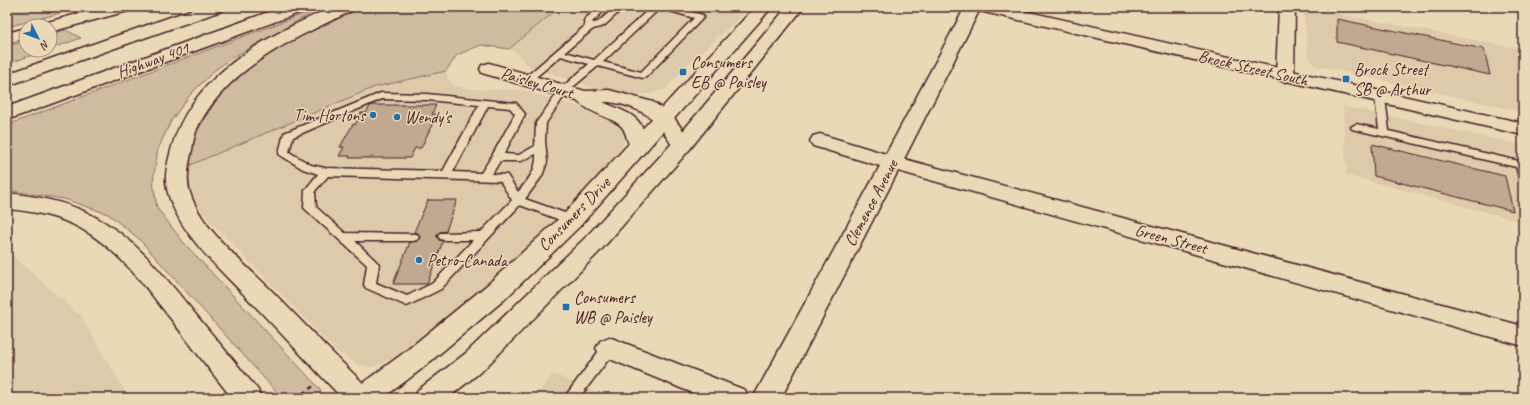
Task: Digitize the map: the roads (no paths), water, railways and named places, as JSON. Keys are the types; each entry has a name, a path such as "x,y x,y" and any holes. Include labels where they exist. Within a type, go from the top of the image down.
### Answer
{"main road":[{"path":"58,25 122,7"},
{"name":"Highway 401","path":"7,80 215,7"},
{"name":"Highway 401","path":"7,114 298,7"},
{"path":"346,7 286,36 258,52 216,87 196,111 186,129 180,148 178,189 187,212 210,242 362,398"},
{"name":"Consumers Drive","path":"362,398 410,363 496,292 572,220 764,7"},
{"name":"Consumers Drive","path":"428,398 475,362 593,244 683,144 796,7"},
{"name":"Clemence Avenue","path":"766,398 973,7"},
{"name":"Brock Street South","path":"984,7 1523,129"},
{"path":"1285,76 1287,7"},
{"path":"7,38 18,35"},
{"name":"Paisley Court","path":"489,69 584,97 609,96 646,106 664,118 683,144"},
{"name":"Paisley Court","path":"584,97 590,104 626,120 631,125 639,146"},
{"name":"Green Street","path":"820,141 1523,336"},
{"path":"7,202 26,202 62,212 88,223 115,242 152,278 248,398"},
{"path":"609,348 735,398"}],"lane":[{"path":"590,27 588,21 604,7"},
{"path":"527,80 590,27 601,24 617,10 616,7"},
{"path":"325,172 310,190 310,208 373,264 370,285 407,301 437,286 518,200 537,176 542,162 541,123 564,90 598,62 656,7"},
{"path":"663,7 697,16"},
{"path":"558,53 598,62 642,75 700,17 689,11 674,7"},
{"path":"484,177 497,157 520,114 513,105 427,97 380,96 288,135 284,153 307,167 325,172 447,174 484,177 503,178 518,200 572,220"},
{"path":"1380,97 1384,133"},
{"path":"447,174 485,102"},
{"path":"1356,127 1521,165 1523,174"},
{"path":"497,157 521,158 541,147"},
{"path":"444,236 484,236"},
{"path":"343,238 412,237"},
{"path":"571,398 609,348"}],"place":[{"name":"Consumers EB @ Paisley","path":"683,72"},
{"name":"Brock Street SB @ Arthur","path":"1346,79"},
{"name":"Tim Hortons","path":"373,115"},
{"name":"Wendy's","path":"397,117"},
{"name":"Petro-Canada","path":"419,260"},
{"name":"Consumers WB @ Paisley","path":"566,307"}]}
